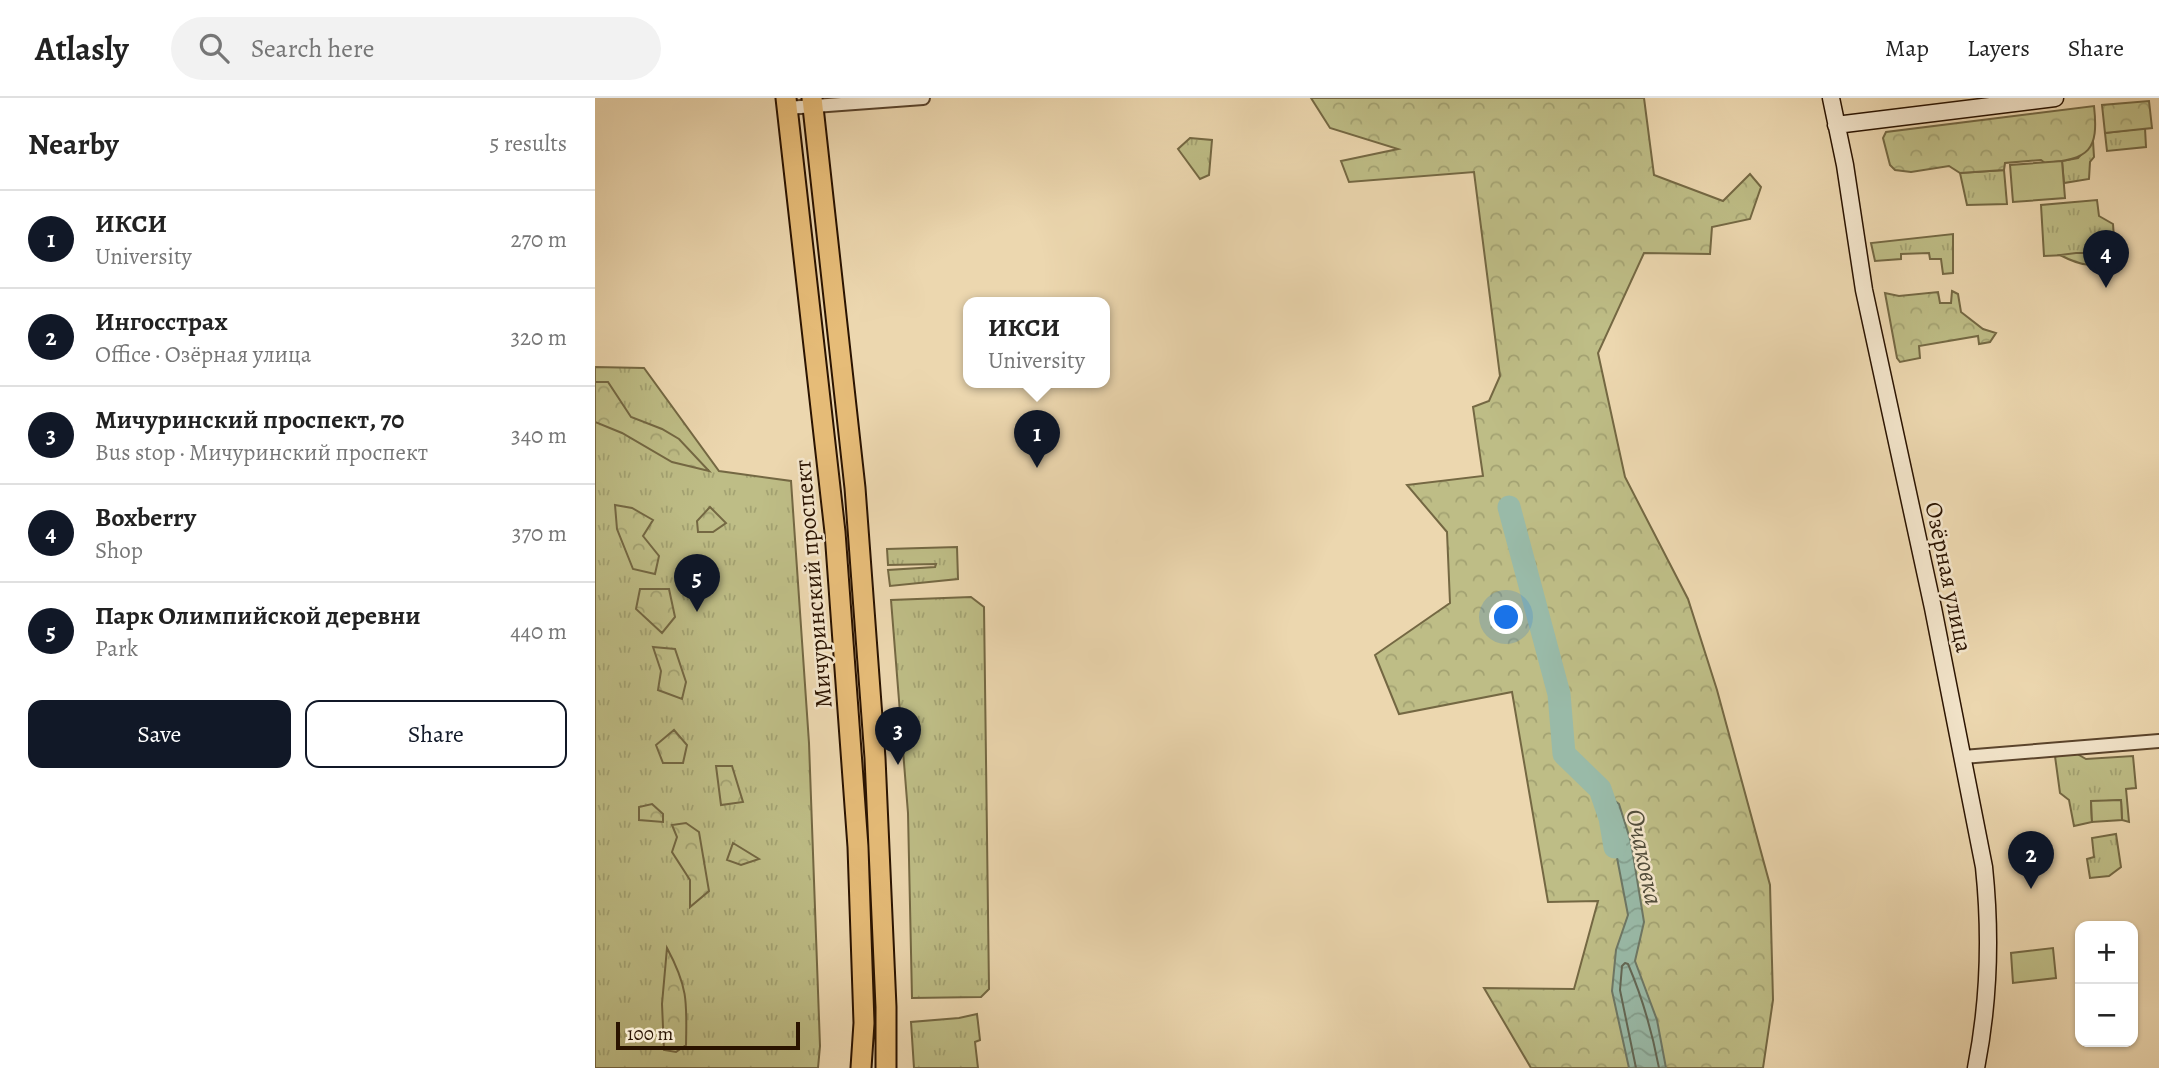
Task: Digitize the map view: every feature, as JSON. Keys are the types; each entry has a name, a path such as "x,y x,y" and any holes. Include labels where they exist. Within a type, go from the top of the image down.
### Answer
{"main road":[{"name":"Мичуринский проспект","path":"812,102 855,488 875,758 886,1007 886,1068"},
{"name":"Мичуринский проспект","path":"786,103 836,545 858,847 864,1023 861,1068"}],"street":[{"path":"786,103 923,98"},
{"name":"Озёрная улица","path":"1831,98 1849,184 1864,290 1929,588 1984,867 1988,909 1986,1008 1976,1068"},
{"path":"1836,125 2055,98"},
{"path":"1963,757 2159,741"}],"green space":[{"path":"1311,98 1644,98 1654,175 1723,201 1750,174 1761,187 1750,219 1712,227 1710,254 1644,253 1598,353 1625,477 1688,599 1717,690 1770,885 1773,1000 1763,1068 1531,1068 1484,988 1574,989 1598,901 1548,902 1512,692 1399,714 1375,655 1450,603 1447,532 1407,485 1483,476 1473,407 1489,401 1500,376 1474,172 1349,182 1341,161 1398,149 1330,128"},
{"path":"2149,101 2152,128 2105,133 2102,105"},
{"path":"2094,106 2095,133 2088,150 2081,155 2045,163 2041,160 2005,163 2004,170 1960,173 1949,166 1911,172 1895,170 1890,165 1883,138 1886,132"},
{"path":"2145,128 2146,147 2107,151 2105,133"},
{"path":"1190,138 1212,140 1209,175 1200,179 1178,149"},
{"path":"2093,141 2094,157 2090,162 2089,179 2064,183 2062,161 2078,158"},
{"path":"2062,161 2065,198 2013,202 2010,165"},
{"path":"2004,170 2007,204 1967,205 1960,173"},
{"path":"2097,200 2099,216 2113,224 2115,253 2044,256 2041,205"},
{"path":"1953,234 1953,273 1943,274 1941,259 1930,259 1929,253 1901,254 1901,259 1875,261 1871,243"},
{"path":"2115,253 2115,260 2087,265 2060,255"},
{"path":"1952,291 1958,294 1961,312 1983,329 1996,333 1990,342 1979,344 1978,336 1919,346 1920,358 1900,362 1885,293 1899,296 1938,292 1940,303 1951,303"},
{"path":"595,367 644,368 719,471 791,481 809,743 820,1046 818,1068 595,1068"},
{"path":"595,382 608,382 631,417 679,439 709,471 672,462 622,433 595,422"},
{"path":"615,505 632,508 653,520 643,536 659,556 655,574 633,569 617,529"},
{"path":"710,507 726,523 713,532 698,532 697,521"},
{"path":"957,547 958,579 890,586 888,570 935,567 936,564 888,565 887,549"},
{"path":"640,589 669,589 675,617 662,633 636,609"},
{"path":"971,597 984,607 989,989 981,997 912,998 908,813 891,600"},
{"path":"653,647 675,649 686,682 682,699 658,690 661,671"},
{"path":"674,730 687,745 683,763 663,763 656,745"},
{"path":"2067,748 2086,759 2133,756 2136,788 2126,789 2129,822 2122,820 2121,800 2091,802 2092,822 2074,826 2069,800 2060,793 2054,749"},
{"path":"716,766 732,766 743,802 721,805"},
{"path":"2121,800 2122,820 2092,822 2091,801"},
{"path":"652,804 663,814 663,822 639,820 639,807"},
{"path":"686,823 699,832 709,891 690,907 690,880 672,852 677,837 672,825"},
{"path":"2116,834 2121,867 2109,876 2090,878 2087,859 2094,857 2092,838"},
{"path":"733,843 759,859 741,865 727,860"},
{"path":"667,948 683,984 686,1006 686,1045 676,1052 664,1050 662,1004"},
{"path":"2053,948 2056,978 2013,983 2011,953"},
{"path":"977,1014 980,1040 975,1042 978,1068 914,1068 911,1022"}],"water":[{"path":"1600,789 1619,804 1631,842 1644,922 1635,961 1657,1020 1666,1068 1629,1068 1612,991 1616,950 1628,915 1609,816"}],"waterway":[{"name":"Очаковка","path":"1509,507 1559,694 1564,754 1600,789 1610,818 1615,847"}],"place":[{"name":"Boxberry","path":"2106,288"},
{"name":"ИКСИ","path":"1037,468"},
{"name":"Парк Олимпийской деревни","path":"697,612"},
{"name":"Мичуринский проспект, 70","path":"898,765"},
{"name":"Ингосстрах","path":"2031,889"}]}
